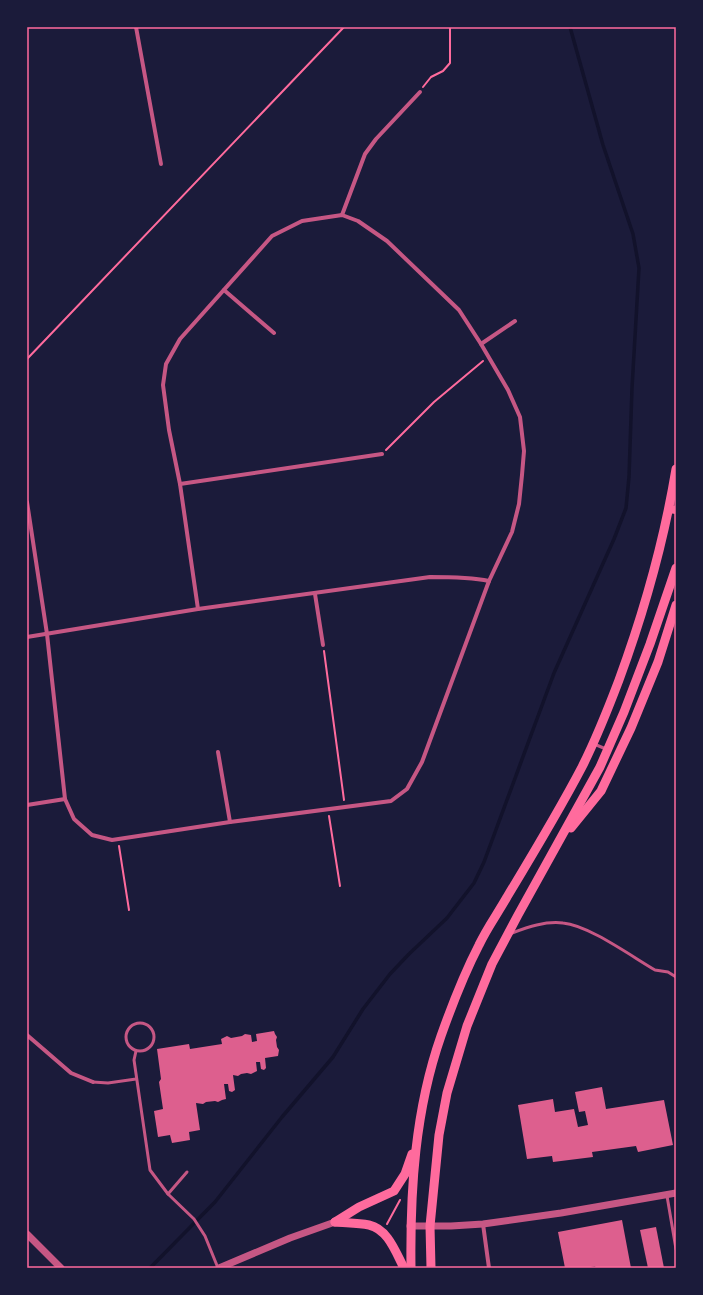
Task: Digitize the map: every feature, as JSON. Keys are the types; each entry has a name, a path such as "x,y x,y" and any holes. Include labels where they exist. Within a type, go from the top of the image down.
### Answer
{"main road":[{"path":"411,1268 410,1226 416,1142 425,1096 441,1037 460,988 480,943 552,823 582,766 608,709 632,644 672,510 676,470"},
{"path":"431,1268 430,1226 439,1135 447,1093 467,1026 492,964 600,767 627,706 676,568"},
{"path":"557,844 601,791 631,728 658,662 676,605"},
{"path":"334,1222 359,1207 394,1190 405,1174 416,1142"},
{"path":"334,1222 371,1225 382,1231 387,1237 404,1268"}],"street":[{"path":"136,27 161,164"},
{"path":"342,215 365,154 376,139 420,92"},
{"path":"27,502 47,634 65,798 74,819 92,834 112,840 230,822 390,801 406,789 422,762 489,581 512,532 519,504 524,451 520,417 508,390 482,344 459,310 387,241 358,221 342,215 302,221 272,236 180,339 166,364 163,385 169,430 180,484 198,609"},
{"path":"224,290 274,333"},
{"path":"482,344 515,321"},
{"path":"180,484 382,454"},
{"path":"27,637 198,609 430,577 456,576 489,581"},
{"path":"315,594 323,645"},
{"path":"218,752 230,822"},
{"path":"27,805 65,798"},
{"path":"27,1035 72,1073 93,1082"},
{"path":"410,1226 482,1224 561,1213 676,1193"},
{"path":"219,1268 290,1238 334,1222"},
{"path":"482,1224 489,1268"},
{"path":"27,1234 61,1268"}],"lane":[{"path":"592,743 607,750"},
{"path":"508,934 536,925 563,923 582,928 655,970 668,972 676,977"},
{"path":"138,1023 144,1023 150,1026 153,1031 153,1044 149,1049 136,1051 127,1043 127,1030 138,1023"},
{"path":"136,1051 134,1060 136,1079 150,1170 168,1194 194,1219 205,1236 219,1268"},
{"path":"93,1082 108,1083 136,1079"},
{"path":"168,1194 187,1172"},
{"path":"667,1195 676,1249"}],"path":[{"path":"27,358 344,27"},
{"path":"420,92 431,77 443,71 450,63 450,27"},
{"path":"382,454 434,402 488,356"},
{"path":"323,645 345,807"},
{"path":"328,809 340,886"},
{"path":"118,839 129,910"},
{"path":"386,1227 400,1199"}],"building":[{"path":"274,1031 277,1037 277,1047 279,1050 278,1056 265,1058 266,1068 264,1070 261,1069 260,1062 256,1062 257,1071 251,1074 247,1073 238,1076 233,1075 235,1090 232,1092 229,1091 228,1084 224,1084 226,1099 218,1102 206,1102 203,1104 196,1103 200,1130 189,1132 190,1140 172,1143 170,1135 158,1137 154,1111 163,1109 159,1082 161,1079 157,1049 189,1044 190,1049 222,1044 221,1039 227,1036 231,1038 245,1034 251,1035 252,1042 257,1041 256,1034"},
{"path":"602,1087 606,1109 664,1100 673,1145 638,1152 636,1146 592,1152 593,1157 553,1162 552,1156 527,1159 518,1105 553,1099 555,1112 574,1109 578,1127 588,1125 585,1111 579,1112 575,1092"},
{"path":"622,1220 631,1268 596,1268 595,1266 586,1268 565,1268 558,1232"},
{"path":"656,1227 664,1268 648,1268 640,1230"}],"waterway":[{"path":"150,1268 215,1202 282,1117 333,1057 363,1009 390,974 447,918 474,883 484,862 554,673 614,539 626,508 629,477 632,388 639,268 633,234 603,145 570,27"}]}
